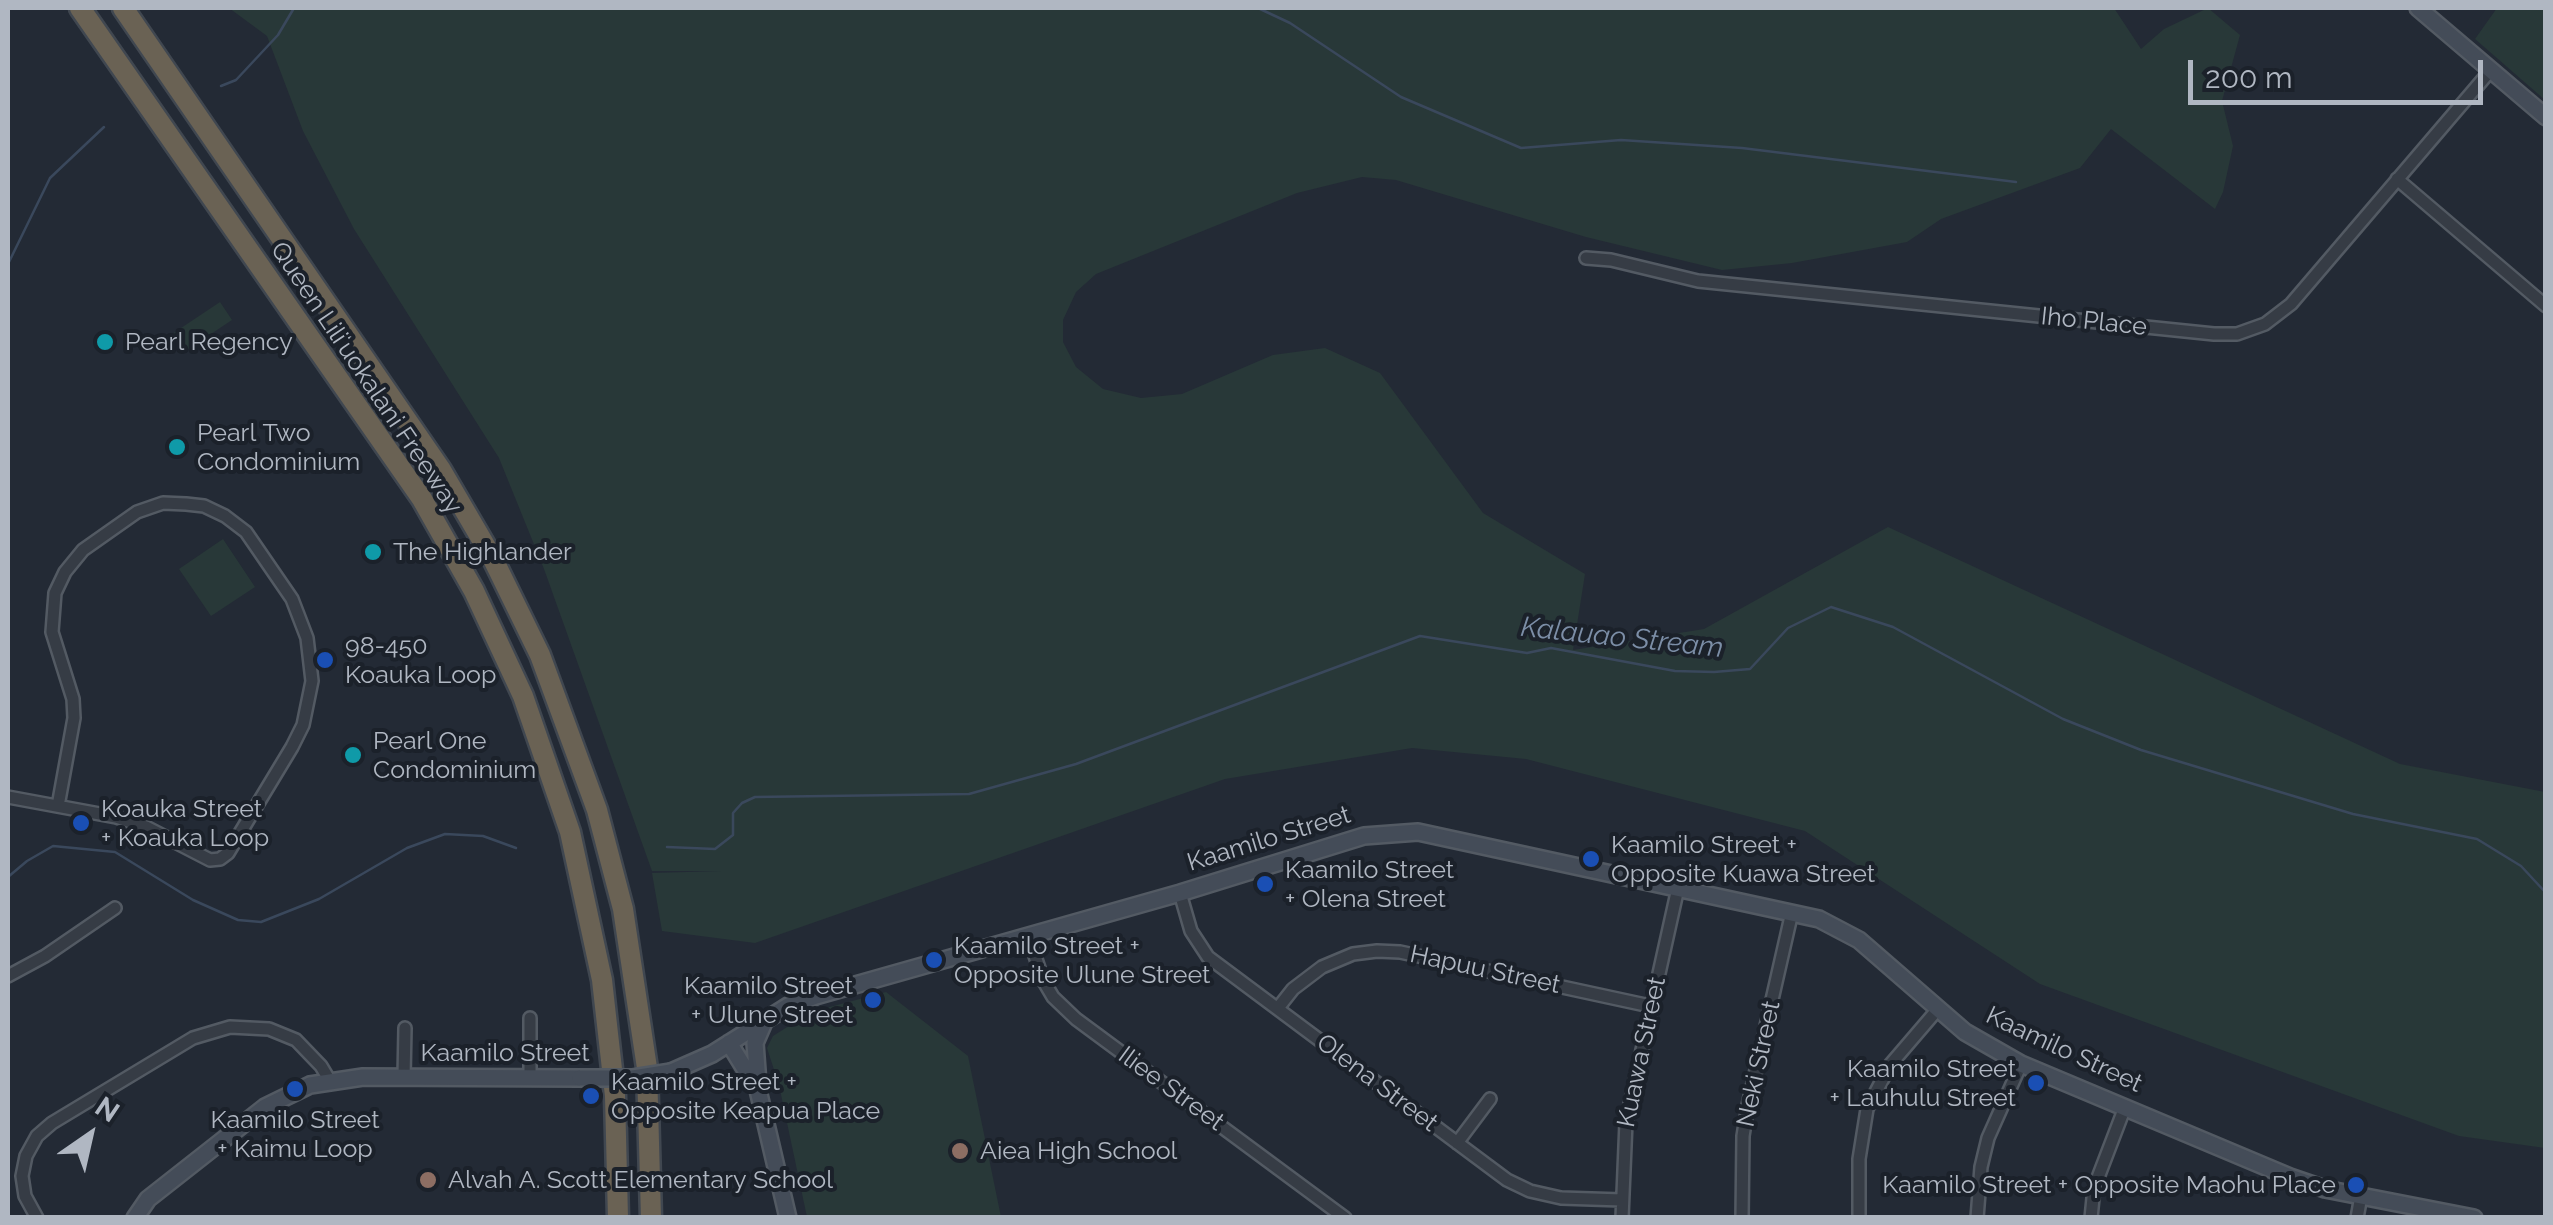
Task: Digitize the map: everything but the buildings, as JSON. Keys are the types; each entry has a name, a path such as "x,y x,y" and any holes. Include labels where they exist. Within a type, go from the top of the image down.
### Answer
{"highway":[{"name":"Queen Liliʻuokalani Freeway","path":"80,8 422,500 474,591 523,696 570,832 602,980 615,1096 618,1218"},
{"name":"Queen Liliʻuokalani Freeway","path":"123,8 440,470 494,558 540,655 597,810 623,908 647,1068 651,1218"}],"street":[{"path":"2418,8 2546,117"},
{"name":"Iho Place","path":"1586,258 1698,280 2237,334 2265,324 2283,312 2490,70"},
{"path":"2398,179 2546,306"},
{"path":"8,797 131,822 200,856 220,859 234,846 292,747 302,725 312,680 307,638 292,599 246,532 226,516 204,506 164,503 137,512 83,550 65,572 55,594 52,632 73,699 74,718 58,806"},
{"name":"Kaamilo Street","path":"135,1218 148,1199 265,1107 288,1094 330,1080 633,1078 671,1072 730,1043 767,1017 816,996 1364,836 1390,832 1459,839 1819,919 1859,940 1938,1009 1992,1050 2021,1064 2290,1178 2474,1218"},
{"name":"Kuawa Street","path":"1622,1218 1626,1122 1678,888"},
{"name":"Olena Street","path":"1180,892 1191,931 1208,956 1507,1180 1530,1191 1561,1198 1622,1200"},
{"path":"8,976 115,908"},
{"name":"Neki Street","path":"1742,1218 1743,1136 1792,912"},
{"name":"Iliee Street","path":"1028,935 1042,980 1053,998 1076,1019 1345,1218"},
{"name":"Hapuu Street","path":"1278,1008 1293,989 1322,966 1377,950 1650,1006"},
{"path":"1859,1218 1859,1160 1867,1109 1890,1065 1938,1009"},
{"path":"767,1017 754,1043 758,1090 788,1218"},
{"path":"530,1018 530,1077"},
{"path":"37,1218 25,1196 22,1176 26,1156 37,1136 52,1123 193,1038 230,1026 269,1029 296,1040 330,1080"},
{"path":"404,1028 404,1077"},
{"path":"730,1043 758,1090"},
{"path":"1977,1218 1988,1138 2021,1064"},
{"path":"1457,1143 1490,1100"},
{"path":"2091,1218 2094,1188 2125,1107"},
{"path":"2357,1218 2361,1196"}],"shaded area":[{"path":"229,8 2114,8 2141,49 2164,29 2208,8 2240,35 2222,101 2233,146 2223,192 2215,209 2111,129 2080,168 1941,219 1907,242 1792,263 1722,270 1586,237 1396,180 1362,177 1297,193 1096,274 1076,292 1063,320 1063,342 1076,367 1103,389 1141,398 1182,394 1273,355 1325,348 1380,373 1483,513 1585,574 1573,650 1704,629 1888,527 2400,764 2545,792 2545,1148 2459,1136 2040,984 1805,831 1526,759 1412,748 1225,779 755,943 662,931 652,873 721,871 652,871 544,569 499,458 354,229 303,131 267,36"},
{"path":"2497,8 2545,8 2545,100 2475,39"},
{"path":"220,302 232,320 181,354 169,336"},
{"path":"223,539 255,587 211,616 179,569"},
{"name":"Aiea High School","path":"886,992 968,1056 1001,1217 807,1217 779,1085 767,1048 773,1036 811,1012"}],"waterway":[{"path":"221,86 236,80 278,35 294,8"},
{"path":"1258,8 1290,23 1401,97 1521,148 1621,140 1742,148 2016,182"},
{"path":"8,264 50,178 104,127"},
{"name":"Kalauao Stream","path":"667,847 715,849 733,835 733,813 755,797 969,794 1076,764 1420,636 1527,653 1551,648 1675,671 1714,672 1750,669 1788,628 1831,607 1893,627 2063,719 2141,750 2353,814 2477,839 2521,866 2546,893"},
{"name":"Kalauao Stream","path":"8,877 53,846 115,852 193,900 238,920 261,922 319,899 407,848 445,834 483,836 516,848"}],"place":[{"name":"Pearl Regency","path":"105,342"},
{"name":"Pearl Two Condominium","path":"177,447"},
{"name":"The Highlander","path":"373,552"},
{"name":"98-450 Koauka Loop","path":"325,660"},
{"name":"Pearl One Condominium","path":"353,755"},
{"name":"Koauka Street + Koauka Loop","path":"81,823"},
{"name":"Kaamilo Street + Opposite Kuawa Street","path":"1591,859"},
{"name":"Kaamilo Street + Olena Street","path":"1265,884"},
{"name":"Kaamilo Street + Opposite Ulune Street","path":"934,960"},
{"name":"Kaamilo Street + Ulune Street","path":"873,1000"},
{"name":"Kaamilo Street + Lauhulu Street","path":"2036,1083"},
{"name":"Kaamilo Street + Kaimu Loop","path":"295,1089"},
{"name":"Kaamilo Street + Opposite Keapua Place","path":"591,1096"},
{"name":"Aiea High School","path":"960,1151"},
{"name":"Alvah A. Scott Elementary School","path":"428,1180"},
{"name":"Kaamilo Street + Opposite Maohu Place","path":"2356,1185"}]}
